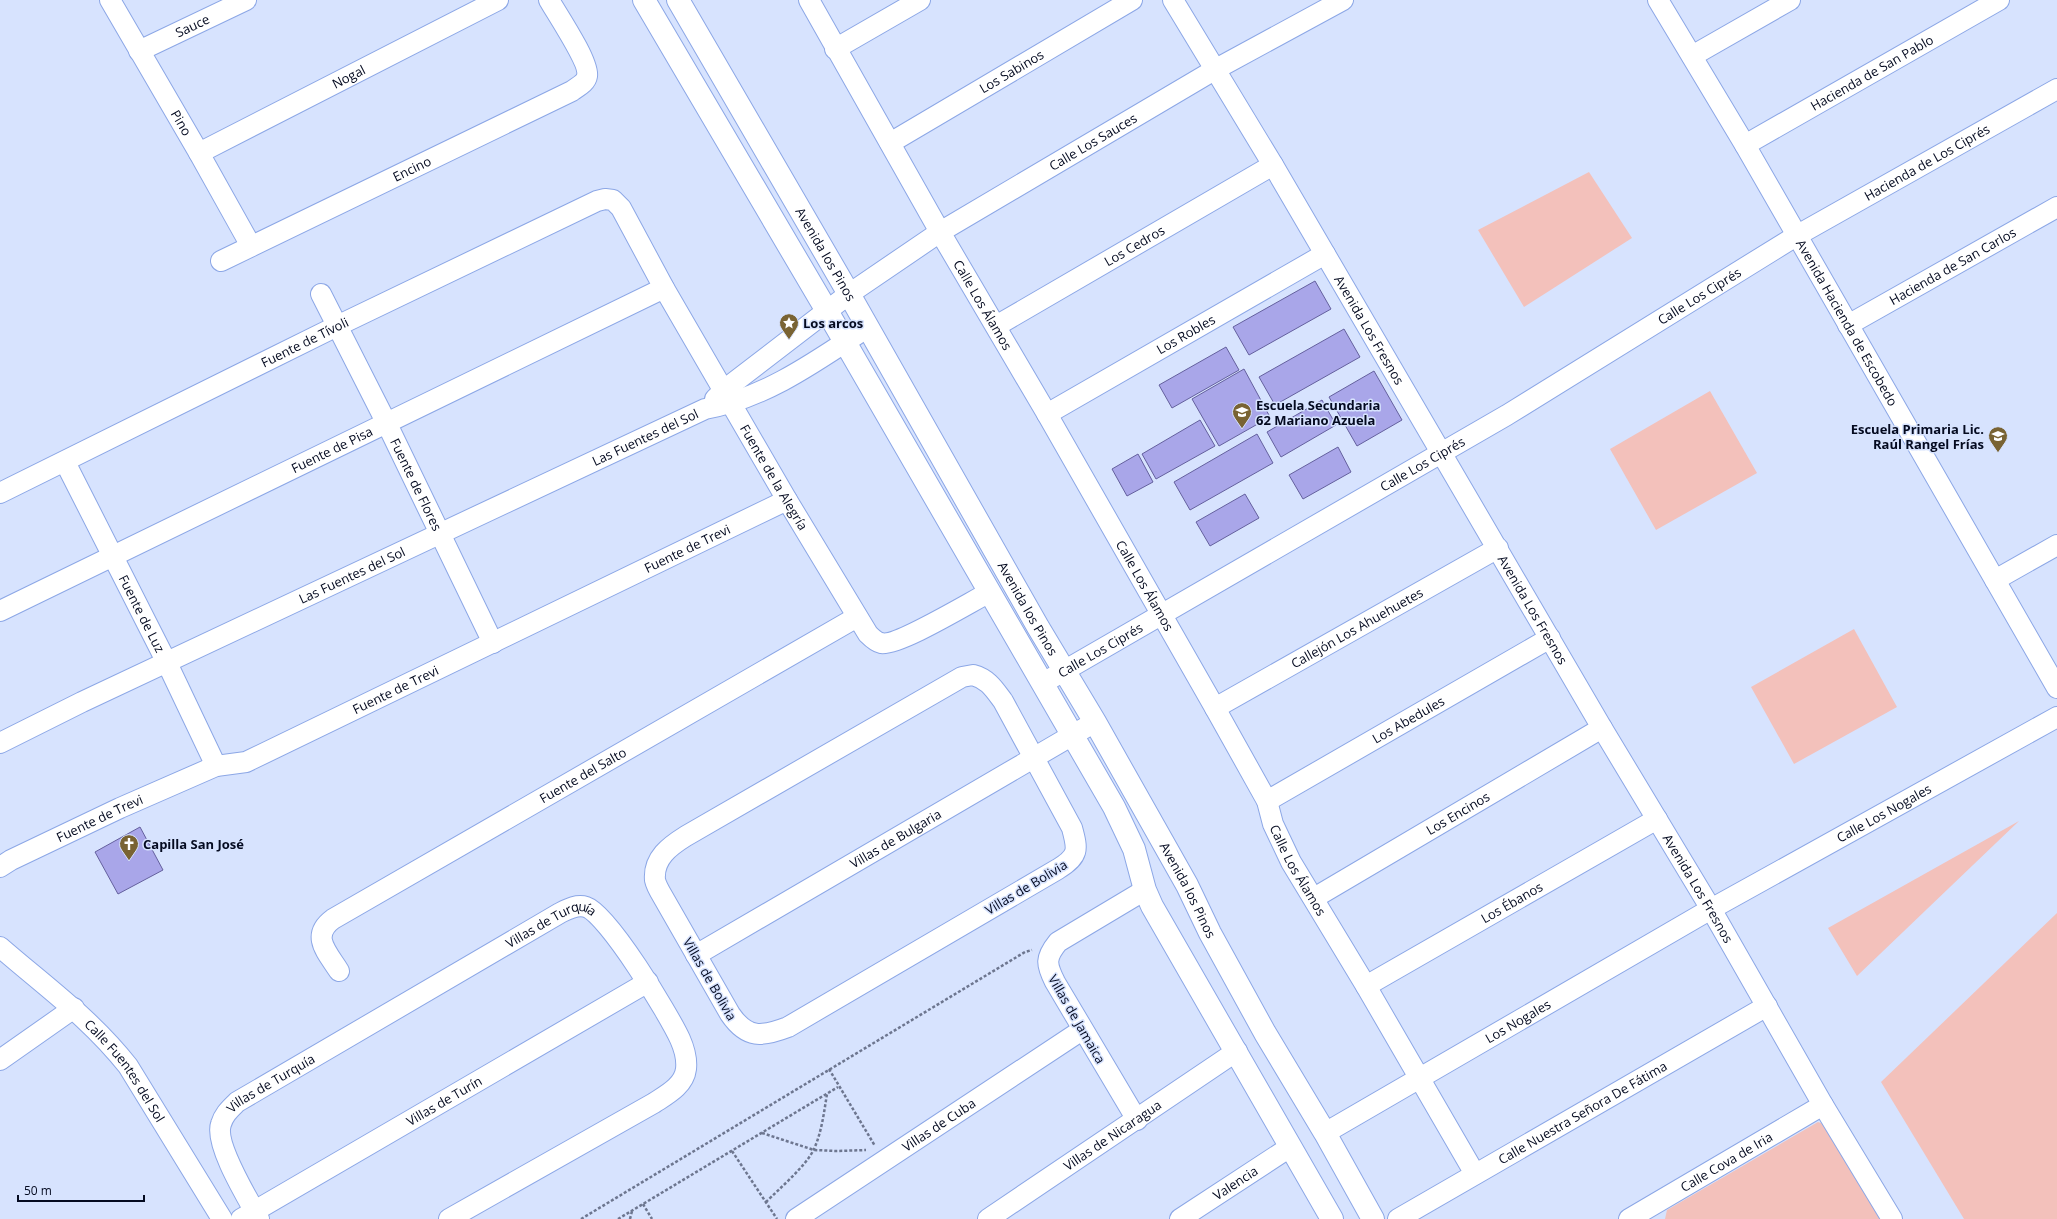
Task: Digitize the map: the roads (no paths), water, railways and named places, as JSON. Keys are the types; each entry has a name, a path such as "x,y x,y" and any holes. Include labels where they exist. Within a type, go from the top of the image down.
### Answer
{"street":[{"name":"Pino","path":"110,0 139,52 200,153 251,246"},
{"name":"Sauce","path":"139,52 246,0"},
{"name":"Nogal","path":"200,153 498,0"},
{"name":"Encino","path":"221,261 572,91 584,82 587,76 585,63 549,0"},
{"name":"Avenida los Pinos","path":"644,0 827,311 1114,807 1134,848 1145,890 1152,906 1237,1051 1290,1148 1332,1219"},
{"name":"Avenida los Pinos","path":"678,0 1095,722 1187,885 1210,933 1265,1033 1325,1133 1373,1219"},
{"name":"Calle Los Álamos","path":"808,0 1215,708 1267,801 1278,836 1291,862 1366,986 1475,1174"},
{"path":"835,49 920,0"},
{"name":"Los Sabinos","path":"890,143 1132,0"},
{"name":"Avenida Los Fresnos","path":"1174,0 1273,165 1602,728 1711,909 1823,1105 1892,1219"},
{"name":"Calle Los Sauces","path":"827,311 849,294 940,232 1216,69 1343,0"},
{"name":"Avenida Hacienda de Escobedo","path":"1658,0 1745,145 1995,580 2052,668 2057,688"},
{"path":"1692,56 1790,0"},
{"name":"Hacienda de San Pablo","path":"1745,145 2000,0"},
{"path":"687,73 712,59"},
{"name":"Hacienda de Los Ciprés","path":"1796,236 2057,89"},
{"name":"Los Cedros","path":"996,326 1273,165"},
{"name":"Fuente de Tívoli","path":"0,493 337,326 597,202 605,199 613,200"},
{"name":"Fuente de la Alegría","path":"613,200 621,208 630,223 664,288 787,500 857,617 874,639 881,644 890,643 908,636 990,592"},
{"name":"Hacienda de San Carlos","path":"1848,325 2057,207"},
{"name":"Calle Los Ciprés","path":"1043,683 1507,415 1796,236"},
{"name":"Los Robles","path":"1047,414 1324,254"},
{"name":"Fuente de Pisa","path":"0,610 387,424 664,288"},
{"name":"Fuente de Flores","path":"321,294 387,424 493,643"},
{"name":"Las Fuentes del Sol","path":"728,397 827,311"},
{"name":"Las Fuentes del Sol","path":"0,743 82,702 441,535 706,409 728,397 812,365 868,327"},
{"name":"Fuente de Luz","path":"65,462 114,556 216,766"},
{"name":"Fuente de Trevi","path":"0,867 11,860 113,812 216,766 246,762 787,500"},
{"path":"1995,580 2057,544"},
{"name":"Callejón Los Ahuehuetes","path":"1215,708 1498,548"},
{"name":"Fuente del Salto","path":"339,971 322,943 320,935 322,929 333,919 857,617"},
{"name":"Los Abedules","path":"1267,801 1550,638"},
{"name":"Villas de Bolivia","path":"973,675 990,683 1003,701 1035,758 1072,828 1077,845 1075,854 1070,862 788,1027 772,1033 759,1034 747,1032 738,1026 662,897 655,881 657,864 668,848 686,836 962,677 973,675"},
{"name":"Calle Los Nogales","path":"1711,909 2057,717"},
{"name":"Villas de Bulgaria","path":"696,955 1095,722"},
{"name":"Los Encinos","path":"1314,898 1602,728"},
{"name":"Los Ébanos","path":"1366,986 1657,819"},
{"name":"Villas de Jamaica","path":"1137,1120 1082,1030 1050,972 1048,961 1050,952 1058,942 1145,890"},
{"name":"Villas de Turquía","path":"252,1216 220,1138 220,1125 225,1113 237,1102 560,913 574,906 585,906 596,912 648,982 681,1040 686,1070 681,1083 654,1103 449,1219"},
{"name":"Los Nogales","path":"1325,1133 1711,909"},
{"name":"Calle Fuentes del Sol","path":"0,947 74,1008 110,1043 128,1066 222,1219"},
{"name":"Villas de Turín","path":"252,1216 648,982"},
{"name":"Calle Nuestra Señora De Fátima","path":"1398,1219 1767,1006"},
{"path":"0,1060 74,1008"},
{"name":"Villas de Cuba","path":"796,1219 1082,1030"},
{"path":"1237,1051 1265,1033"},
{"name":"Villas de Nicaragua","path":"988,1219 1137,1120 1237,1051"},
{"name":"Calle Cova de Iria","path":"1641,1216 1823,1105"},
{"name":"Valencia","path":"1180,1219 1202,1213 1290,1148"}],"place":[{"name":"Los arcos","path":"789,340"},
{"name":"Escuela Secundaria 62 Mariano Azuela","path":"1242,429"},
{"name":"Escuela Primaria Lic. Raúl Rangel Frías","path":"1998,453"},
{"name":"Capilla San José","path":"129,861"}]}
